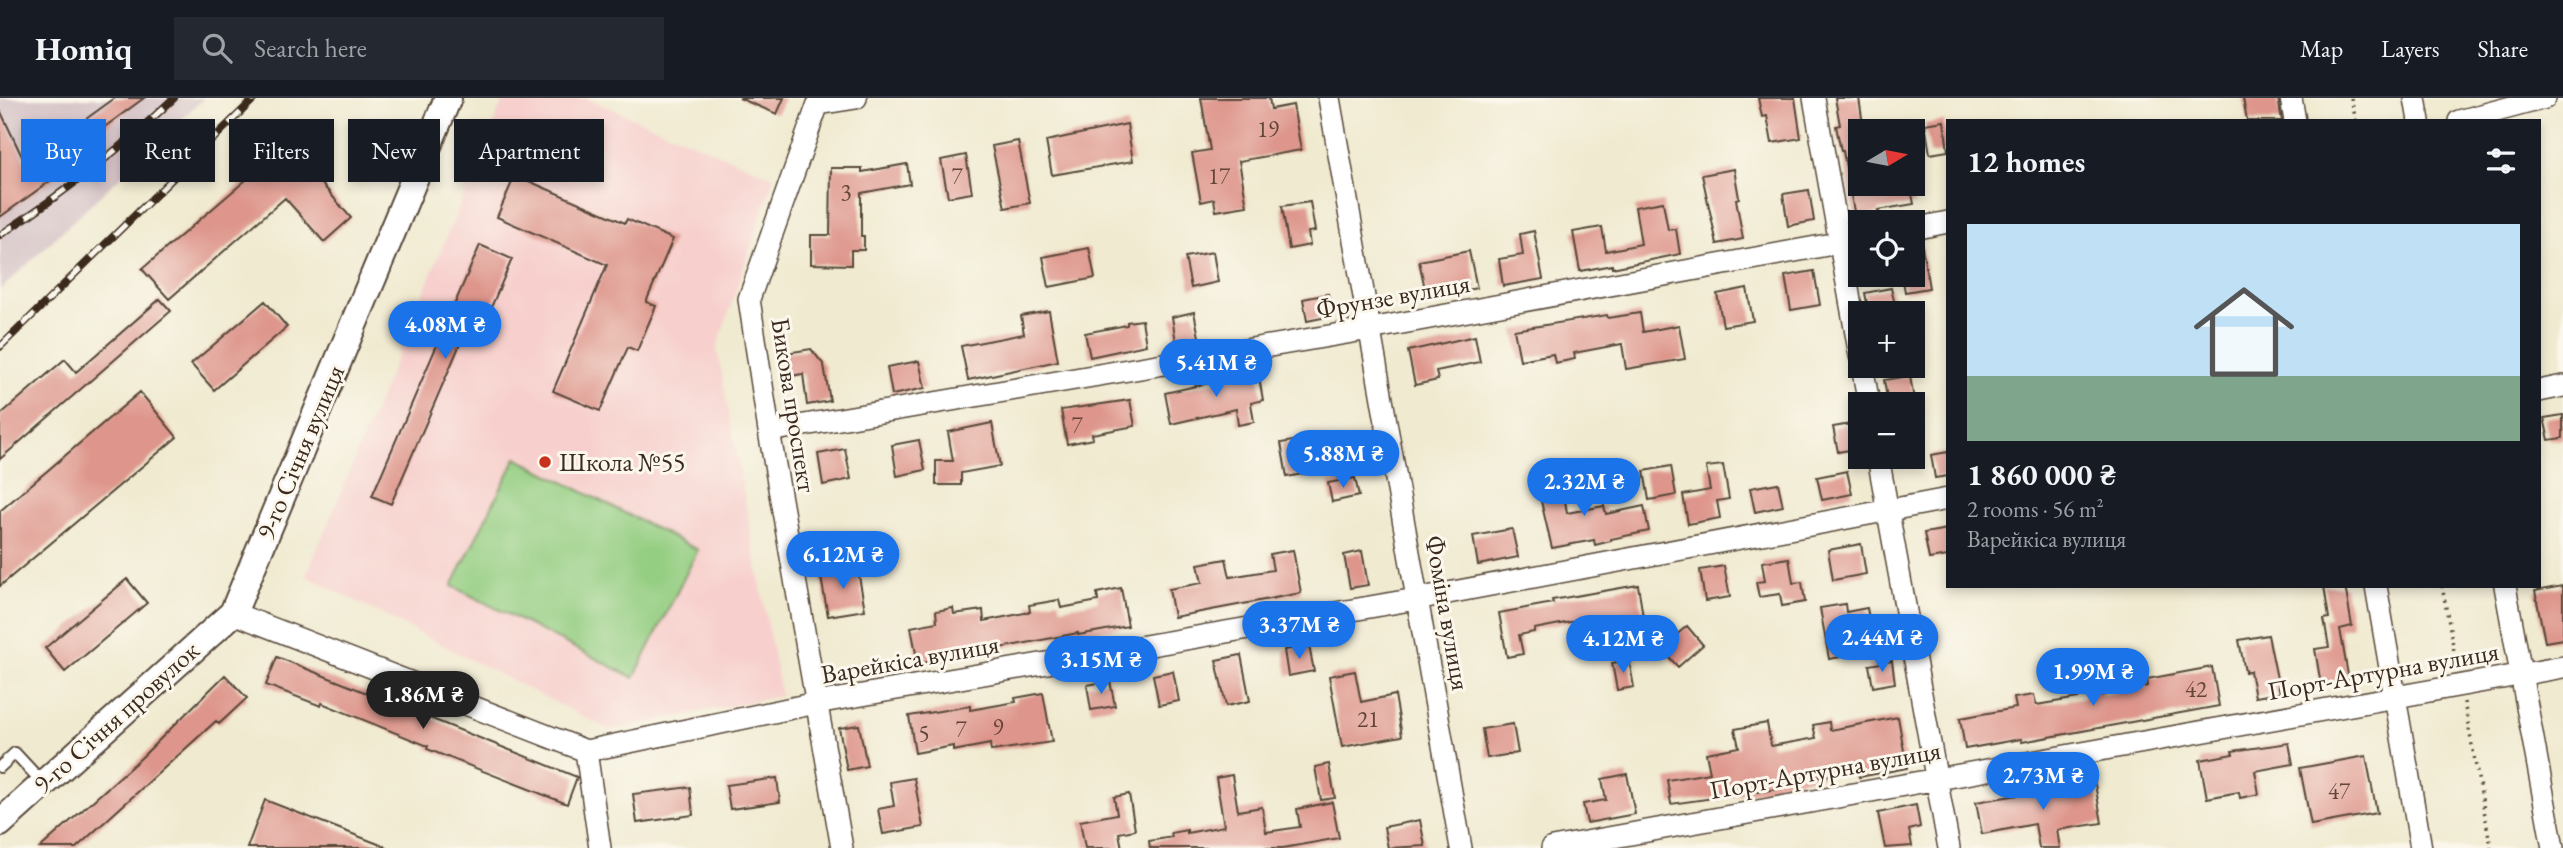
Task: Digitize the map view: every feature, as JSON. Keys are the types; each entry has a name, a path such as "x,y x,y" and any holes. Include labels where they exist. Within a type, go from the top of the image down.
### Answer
{"street":[{"name":"9-го Січня вулиця","path":"233,613 449,98"},
{"path":"817,100 856,98"},
{"name":"Фоміна вулиця","path":"1329,98 1461,848"},
{"path":"1814,98 1848,233"},
{"path":"2291,98 2295,119"},
{"path":"2414,98 2419,119"},
{"path":"2466,119 2544,98"},
{"name":"Бикова проспект","path":"817,100 749,299 769,431 842,848"},
{"path":"1925,227 1946,222"},
{"name":"Фрунзе вулиця","path":"769,431 1370,329 1848,241"},
{"path":"2541,391 2563,386"},
{"path":"1880,469 1948,848"},
{"name":"Варейкіса вулиця","path":"586,751 816,703 1416,599 1946,499"},
{"path":"2376,588 2421,848"},
{"path":"2505,588 2553,848"},
{"path":"233,613 586,751 600,848"},
{"name":"9-го Січня провулок","path":"0,822 233,613"},
{"name":"Порт-Артурна вулиця","path":"1552,848 2563,667"}],"lane":[{"path":"0,767 15,753 43,782"}],"path":[{"path":"2351,98 2356,119"},
{"path":"2442,588 2491,848"}],"shaded area":[{"path":"0,98 204,98 182,119 120,119 120,177 0,290"},
{"name":"Школа №55","path":"504,98 586,98 774,177 717,348 781,696 609,730 306,576 469,182 604,182 604,119 495,119"}],"green space":[{"path":"516,458 698,550 634,678 452,586"}],"building":[{"path":"115,98 144,98 106,126 106,119 86,119"},
{"path":"739,98 784,98 777,114"},
{"path":"1201,98 1269,98 1271,109 1293,105 1301,150 1239,161 1247,206 1216,211 1214,199 1201,202 1192,153 1210,150"},
{"path":"1758,98 1795,98 1801,138 1772,143 1767,116 1762,117"},
{"path":"1835,98 1859,98 1862,119 1848,119 1848,178 1836,126 1840,125"},
{"path":"2243,98 2278,98 2282,119 2247,119"},
{"path":"0,110 21,155 21,182 49,182 0,217"},
{"path":"1944,121 1946,151 1930,154 1925,124"},
{"path":"1127,124 1133,161 1052,175 1046,141"},
{"path":"1018,141 1030,203 1005,208 992,146"},
{"path":"966,155 972,193 948,197 941,160"},
{"path":"907,164 910,184 861,193 861,236 864,236 864,250 851,250 851,265 811,264 811,235 830,235 831,168 862,168 862,172"},
{"path":"1734,169 1743,239 1717,244 1702,175"},
{"path":"244,182 320,182 351,218 324,242 285,198 169,299 142,269"},
{"path":"512,182 531,182 625,223 627,219 673,239 646,302 656,306 637,351 628,347 600,411 553,391 607,265 497,217"},
{"path":"1809,190 1814,221 1788,226 1783,194"},
{"path":"1851,196 1912,196 1914,204 1878,210 1854,210"},
{"path":"1310,202 1315,231 1308,232 1310,245 1289,249 1282,206"},
{"path":"1663,202 1668,230 1676,229 1680,254 1612,268 1612,265 1580,271 1573,232 1602,227 1606,251 1641,244 1635,207"},
{"path":"1534,231 1543,279 1503,286 1499,259 1523,255 1520,234"},
{"path":"480,245 512,259 480,333 467,328 391,504 372,496"},
{"path":"1089,248 1095,278 1049,287 1043,257"},
{"path":"1469,251 1477,288 1427,298 1419,261"},
{"path":"1213,252 1218,282 1191,288 1185,257"},
{"path":"1925,264 1929,288 1905,292 1904,287 1925,287"},
{"path":"1814,271 1820,305 1791,310 1785,276"},
{"path":"1747,288 1753,321 1723,326 1717,294"},
{"path":"1891,288 1894,301 1867,301 1865,293"},
{"path":"1328,294 1332,316 1307,321 1303,299"},
{"path":"160,299 171,311 0,459 0,415 65,359 76,372"},
{"path":"265,301 287,327 214,390 191,364"},
{"path":"1049,311 1058,361 968,380 961,346 1024,334 1021,316"},
{"path":"1194,312 1199,337 1176,342 1172,317"},
{"path":"1640,313 1643,332 1679,325 1685,359 1626,369 1622,344 1574,353 1575,359 1555,363 1553,354 1520,360 1514,330 1607,315 1608,318"},
{"path":"1142,320 1146,345 1090,357 1085,333"},
{"path":"1475,336 1480,362 1436,371 1438,380 1415,385 1408,351"},
{"path":"811,349 824,365 830,401 807,405 803,374 784,377 780,354"},
{"path":"919,361 925,388 892,395 887,367"},
{"path":"1258,372 1263,400 1251,403 1254,422 1238,425 1236,409 1171,424 1165,393"},
{"path":"1910,378 1913,392 1886,392 1884,380"},
{"path":"140,392 177,437 0,586 0,511"},
{"path":"1130,400 1135,426 1092,434 1093,439 1067,444 1061,410"},
{"path":"2563,415 2563,438 2549,440 2544,418"},
{"path":"992,423 1000,466 961,473 961,485 936,485 936,461 953,461 948,432"},
{"path":"1848,424 1848,450 1838,452 1833,427"},
{"path":"1322,436 1328,469 1287,477 1281,443"},
{"path":"919,440 925,470 897,476 892,445"},
{"path":"845,449 851,479 823,485 818,454"},
{"path":"1946,452 1946,476 1935,478 1931,455"},
{"path":"1723,465 1729,499 1717,501 1720,518 1688,524 1683,495 1710,490 1706,467"},
{"path":"1671,466 1676,495 1649,500 1644,471"},
{"path":"1560,470 1567,513 1604,506 1606,514 1644,506 1649,531 1595,545 1594,540 1552,548 1538,474"},
{"path":"1847,471 1852,494 1822,500 1817,477"},
{"path":"1355,478 1359,496 1332,502 1328,483"},
{"path":"1778,483 1783,506 1755,512 1750,488"},
{"path":"1512,529 1518,557 1478,565 1473,536"},
{"path":"1946,529 1946,556 1929,559 1924,533"},
{"path":"1861,544 1866,574 1833,580 1828,550"},
{"path":"1293,550 1301,593 1174,617 1169,589 1202,583 1198,564 1226,559 1230,577 1273,570 1270,554"},
{"path":"1362,551 1368,585 1350,588 1344,555"},
{"path":"1789,558 1793,583 1802,582 1805,602 1782,606 1780,594 1759,597 1756,582 1765,581 1762,562"},
{"path":"857,565 865,610 828,616 820,572"},
{"path":"1724,566 1730,597 1705,601 1700,570"},
{"path":"127,579 147,603 65,672 45,648"},
{"path":"1638,585 1644,623 1584,632 1581,620 1534,629 1534,632 1519,635 1523,654 1507,657 1499,613 1553,603 1552,600"},
{"path":"2563,586 2563,639 2545,642 2535,591"},
{"path":"1121,588 1128,626 918,664 911,627 937,622 936,611 953,608 954,614 983,610 984,621 1030,612 1029,605 1059,600 1061,608 1098,601 1097,593"},
{"path":"2324,588 2345,588 2352,626 2340,629 2349,681 2321,685 2315,649 2329,647 2324,619 2329,618"},
{"path":"1845,604 1846,612 1867,608 1875,651 1829,659 1820,608"},
{"path":"1687,626 1703,645 1678,667 1661,648"},
{"path":"2268,635 2280,693 2255,697 2250,671 2245,672 2239,640"},
{"path":"1309,646 1314,671 1288,676 1284,650"},
{"path":"2094,654 2102,695 2148,686 2147,679 2212,667 2219,706 2022,742 2021,739 1965,749 1960,718 2016,708 2014,698 2034,695 2036,705 2085,697 2078,657"},
{"path":"1241,655 1250,701 1226,706 1216,660"},
{"path":"277,657 577,777 567,804 427,749 428,746 322,703 321,706 266,685"},
{"path":"1629,660 1634,687 1617,690 1612,663"},
{"path":"1892,661 1895,683 1873,687 1869,665"},
{"path":"1173,671 1179,701 1159,705 1153,675"},
{"path":"1355,671 1361,702 1395,695 1402,736 1342,747 1329,676"},
{"path":"225,675 247,698 219,724 216,721 76,848 40,848 141,758"},
{"path":"1110,681 1115,706 1091,710 1087,685"},
{"path":"1043,693 1052,742 991,751 990,744 953,751 953,746 915,753 909,716 970,706 970,710 1016,702 1015,698"},
{"path":"1898,717 1907,768 1859,777 1857,770 1778,784 1779,789 1671,804 1667,780 1710,773 1706,753 1739,747 1735,729 1767,723 1771,746 1816,738 1813,725 1829,722 1830,730"},
{"path":"1513,724 1518,753 1487,758 1482,729"},
{"path":"859,725 867,766 847,770 839,728"},
{"path":"2289,743 2293,764 2255,771 2259,794 2240,798 2239,792 2207,798 2200,760 2233,754 2232,751"},
{"path":"2366,756 2377,813 2311,825 2300,768"},
{"path":"1329,764 1335,798 1321,800 1315,767"},
{"path":"1627,774 1635,814 1587,823 1583,804 1606,800 1602,779"},
{"path":"1232,775 1238,811 1262,807 1266,832 1300,827 1297,809 1332,802 1339,838 1283,848 1150,848 1149,841 1172,837 1171,833 1224,826 1216,778"},
{"path":"777,778 780,802 730,809 726,785"},
{"path":"914,778 923,827 883,834 878,809 894,806 890,782"},
{"path":"2094,779 2102,823 2057,830 2060,848 2039,848 2035,824 1982,834 1976,802 2066,787 2066,784"},
{"path":"690,787 693,815 637,823 633,794"},
{"path":"1129,794 1135,830 1119,833 1122,848 1085,848 1080,821 1117,814 1114,797"},
{"path":"265,800 386,847 386,848 247,848"},
{"path":"1916,805 1920,827 1909,830 1912,846 1885,848 1878,813"},
{"path":"1420,820 1425,846 1388,848 1384,827"}],"railway":[{"path":"0,235 90,171 174,98"},
{"path":"0,347 255,98"}],"place":[{"name":"Школа №55","path":"545,462"}]}
